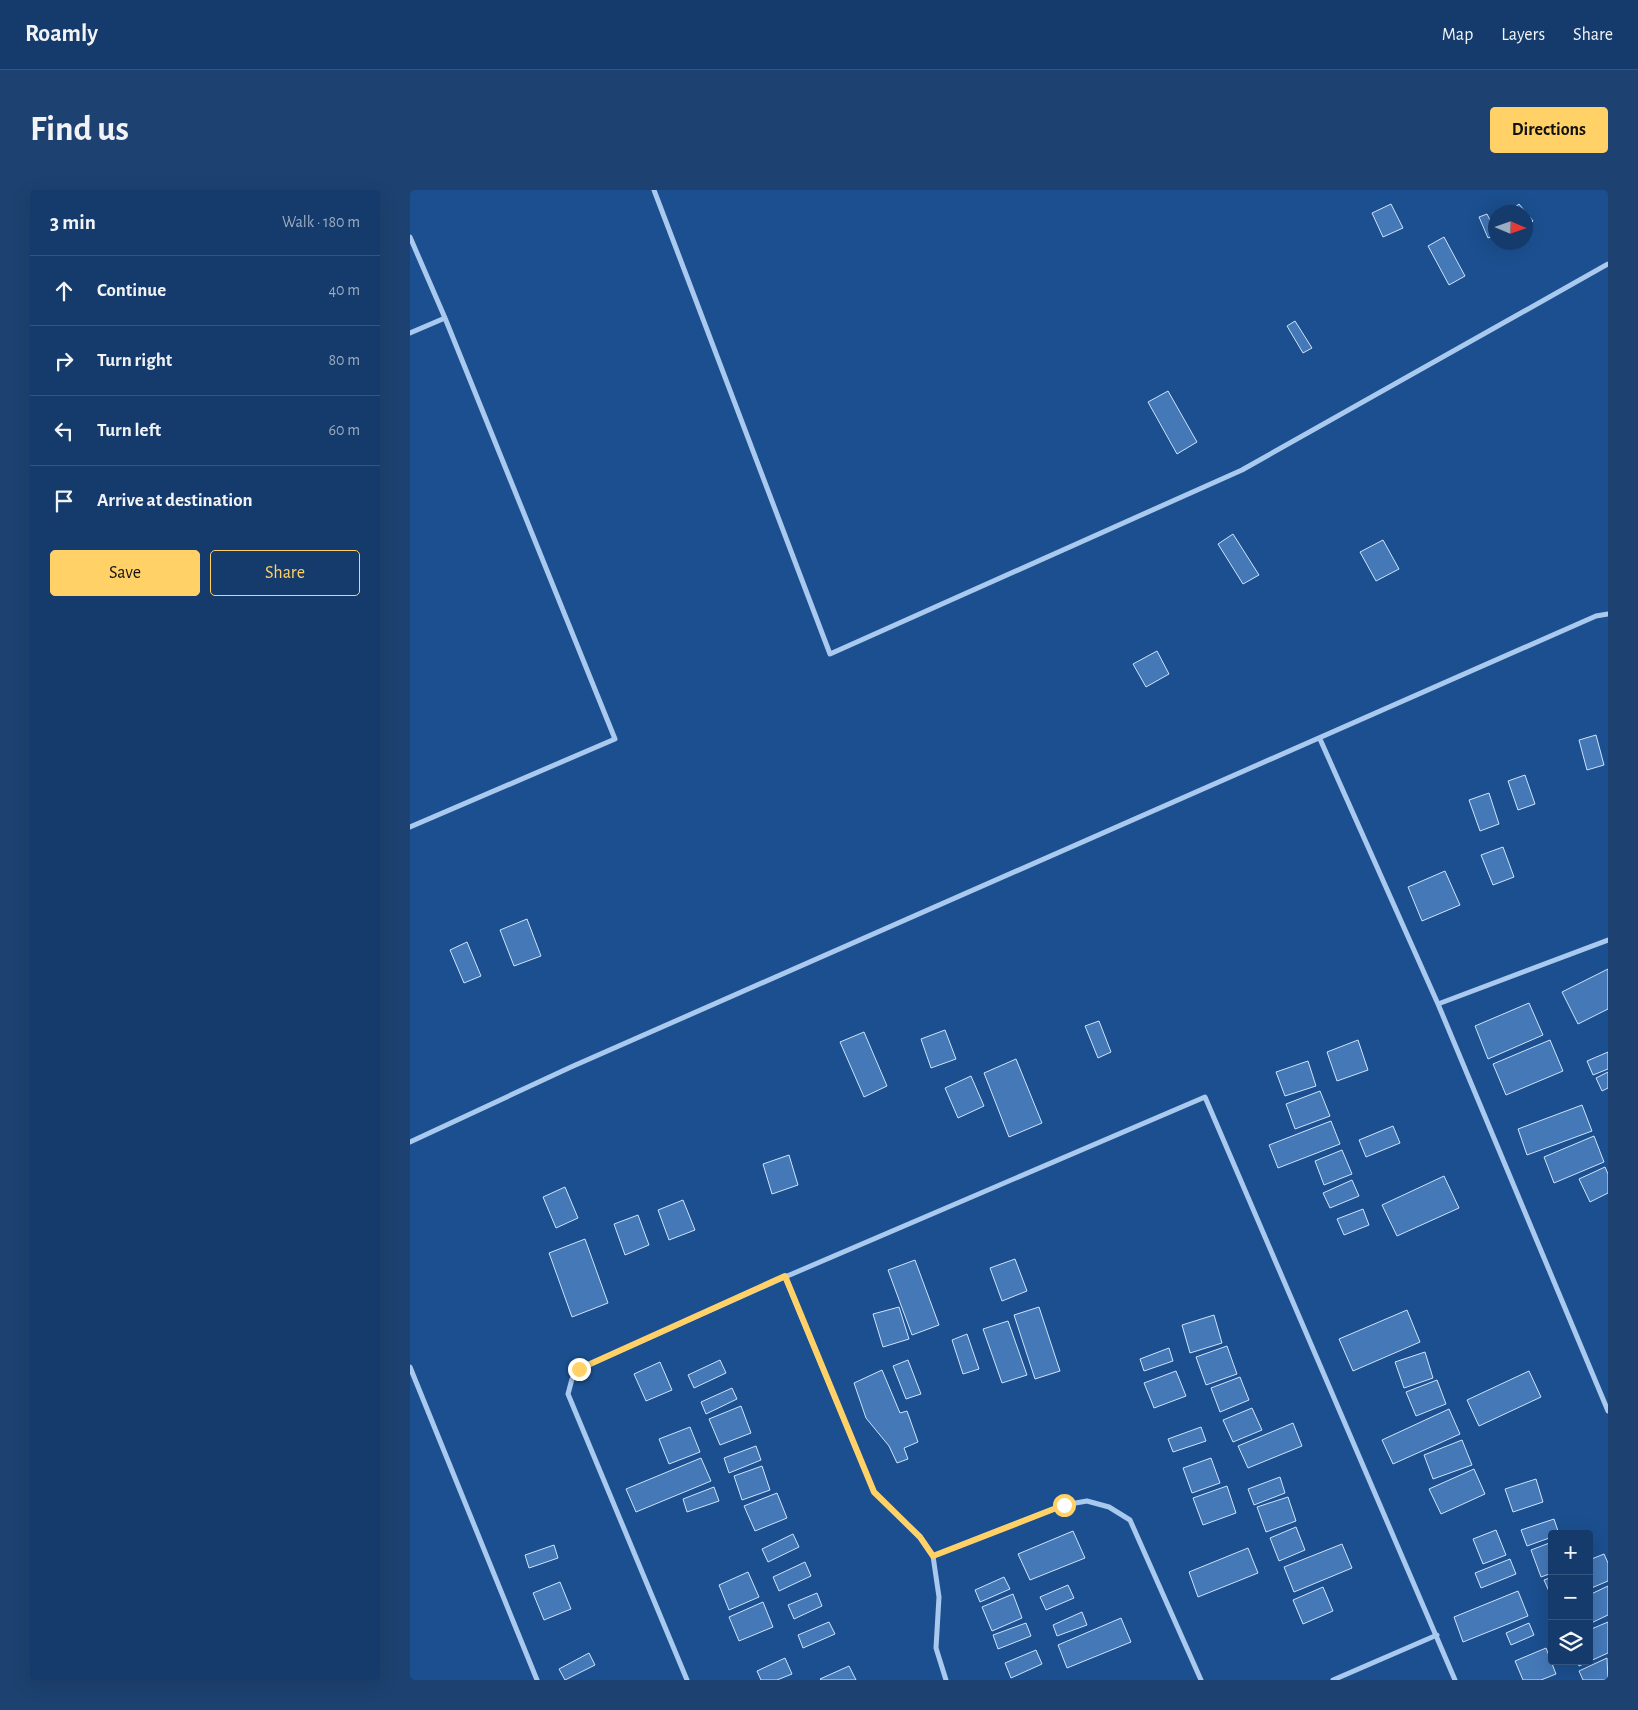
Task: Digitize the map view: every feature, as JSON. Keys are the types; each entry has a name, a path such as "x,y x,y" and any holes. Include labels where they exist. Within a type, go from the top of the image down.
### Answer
{"street":[{"path":"654,190 830,654 1242,470 1608,264"},
{"path":"410,237 615,739 410,827"},
{"path":"410,333 444,318"},
{"path":"410,1142 571,1066 1320,739 1596,616 1608,614"},
{"path":"1320,739 1438,1004 1608,1411"},
{"path":"1438,1004 1608,940"},
{"path":"687,1680 568,1394 572,1379 579,1369 785,1276 1205,1097 1455,1680"},
{"path":"785,1276 874,1492 920,1537 933,1556 939,1597 936,1648 946,1680"},
{"path":"410,1367 537,1680"},
{"path":"933,1556 1064,1505 1087,1501 1109,1507 1130,1520 1201,1680"},
{"path":"1333,1680 1437,1635"}],"building":[{"path":"1391,204 1403,228 1383,237 1372,213"},
{"path":"1487,214 1488,216 1488,238 1479,217"},
{"path":"1444,237 1465,276 1449,285 1428,246"},
{"path":"1295,321 1312,348 1303,353 1287,326"},
{"path":"1168,391 1197,442 1177,454 1148,402"},
{"path":"1233,534 1259,575 1243,584 1218,544"},
{"path":"1383,540 1399,569 1376,581 1360,552"},
{"path":"1157,651 1169,674 1146,687 1133,664"},
{"path":"1596,735 1604,765 1587,770 1579,740"},
{"path":"1525,775 1535,804 1518,810 1508,781"},
{"path":"1489,793 1499,824 1480,831 1469,800"},
{"path":"1503,847 1514,877 1493,885 1481,855"},
{"path":"1445,871 1460,905 1422,921 1408,887"},
{"path":"527,919 541,956 514,966 500,930"},
{"path":"467,942 481,976 464,983 450,950"},
{"path":"1608,969 1608,1009 1578,1024 1562,992"},
{"path":"1529,1003 1543,1035 1488,1059 1475,1026"},
{"path":"1099,1021 1111,1052 1098,1058 1085,1026"},
{"path":"945,1030 956,1059 931,1068 921,1039"},
{"path":"864,1032 887,1086 864,1097 840,1042"},
{"path":"1358,1040 1368,1070 1337,1081 1327,1052"},
{"path":"1550,1040 1563,1071 1506,1095 1493,1064"},
{"path":"1608,1052 1608,1069 1593,1075 1587,1061"},
{"path":"1016,1059 1042,1123 1009,1137 984,1073"},
{"path":"1308,1061 1316,1086 1285,1096 1276,1072"},
{"path":"1608,1072 1608,1088 1602,1091 1596,1078"},
{"path":"971,1076 984,1106 958,1118 945,1088"},
{"path":"1320,1091 1330,1116 1295,1129 1286,1104"},
{"path":"1582,1105 1592,1131 1527,1155 1518,1129"},
{"path":"1331,1121 1340,1144 1278,1168 1269,1145"},
{"path":"1393,1126 1400,1143 1366,1157 1359,1140"},
{"path":"1594,1136 1604,1162 1554,1183 1544,1157"},
{"path":"1342,1150 1352,1174 1324,1185 1315,1161"},
{"path":"789,1155 798,1185 772,1194 763,1164"},
{"path":"1605,1167 1608,1174 1608,1193 1590,1202 1579,1179"},
{"path":"1444,1176 1459,1208 1397,1236 1382,1205"},
{"path":"1352,1180 1359,1196 1330,1208 1323,1193"},
{"path":"565,1187 578,1218 556,1228 543,1197"},
{"path":"683,1200 695,1230 669,1240 658,1210"},
{"path":"1363,1209 1369,1225 1344,1235 1337,1219"},
{"path":"638,1215 649,1245 625,1255 614,1224"},
{"path":"585,1239 608,1303 572,1317 549,1253"},
{"path":"1015,1259 1027,1291 1002,1301 990,1268"},
{"path":"915,1260 939,1325 912,1335 888,1270"},
{"path":"899,1307 909,1339 883,1347 873,1314"},
{"path":"1039,1307 1060,1371 1035,1379 1014,1315"},
{"path":"1407,1310 1420,1342 1353,1371 1339,1339"},
{"path":"1214,1315 1222,1343 1190,1353 1182,1325"},
{"path":"1008,1321 1027,1375 1002,1383 983,1329"},
{"path":"967,1334 979,1369 963,1374 952,1340"},
{"path":"1227,1346 1237,1374 1206,1385 1196,1357"},
{"path":"1169,1348 1173,1361 1144,1371 1140,1359"},
{"path":"1425,1352 1433,1378 1404,1388 1395,1362"},
{"path":"720,1360 726,1373 694,1388 688,1375"},
{"path":"908,1360 921,1394 906,1399 893,1366"},
{"path":"660,1362 672,1390 646,1401 634,1374"},
{"path":"882,1370 900,1413 907,1411 918,1442 904,1448 908,1459 897,1463 889,1446 866,1418 854,1383"},
{"path":"1176,1371 1186,1396 1154,1408 1144,1383"},
{"path":"1529,1371 1541,1397 1479,1426 1467,1400"},
{"path":"1240,1377 1249,1400 1220,1412 1211,1388"},
{"path":"1437,1380 1446,1404 1416,1416 1406,1392"},
{"path":"732,1388 737,1399 706,1414 701,1402"},
{"path":"741,1406 751,1433 720,1445 709,1419"},
{"path":"1252,1408 1262,1430 1233,1442 1223,1420"},
{"path":"1449,1409 1460,1434 1393,1464 1382,1440"},
{"path":"1293,1423 1302,1446 1248,1468 1238,1446"},
{"path":"690,1427 700,1452 669,1464 659,1439"},
{"path":"1201,1427 1206,1441 1173,1452 1168,1439"},
{"path":"1462,1440 1472,1465 1433,1479 1424,1455"},
{"path":"756,1446 761,1460 729,1473 724,1458"},
{"path":"701,1458 711,1481 636,1512 626,1489"},
{"path":"1211,1458 1220,1483 1192,1493 1183,1468"},
{"path":"762,1466 770,1490 742,1500 734,1476"},
{"path":"1474,1469 1485,1494 1441,1514 1429,1489"},
{"path":"1280,1477 1285,1493 1254,1505 1248,1489"},
{"path":"1536,1479 1543,1502 1513,1512 1505,1489"},
{"path":"1227,1486 1236,1513 1203,1525 1193,1498"},
{"path":"714,1487 719,1501 687,1512 683,1499"},
{"path":"777,1493 787,1518 755,1531 744,1506"},
{"path":"1288,1497 1296,1521 1266,1532 1257,1507"},
{"path":"1554,1519 1558,1530 1548,1530 1548,1538 1527,1546 1521,1530"},
{"path":"1296,1527 1305,1550 1279,1561 1270,1538"},
{"path":"1496,1530 1506,1555 1483,1564 1473,1539"},
{"path":"1073,1531 1085,1558 1030,1580 1018,1554"},
{"path":"793,1534 799,1547 768,1562 762,1549"},
{"path":"1342,1544 1352,1568 1294,1592 1284,1567"},
{"path":"1548,1544 1548,1574 1541,1577 1531,1550"},
{"path":"554,1545 558,1558 529,1568 525,1555"},
{"path":"1248,1548 1258,1573 1198,1597 1189,1572"},
{"path":"1604,1554 1608,1563 1608,1581 1593,1587 1593,1575 1593,1558"},
{"path":"1510,1559 1516,1574 1481,1588 1475,1573"},
{"path":"805,1562 811,1576 779,1591 773,1577"},
{"path":"748,1572 759,1597 729,1610 719,1585"},
{"path":"1004,1577 1010,1589 980,1602 975,1590"},
{"path":"1548,1578 1548,1589 1544,1580"},
{"path":"560,1582 571,1609 544,1620 533,1593"},
{"path":"1068,1585 1074,1598 1046,1610 1040,1597"},
{"path":"1608,1586 1608,1615 1593,1622 1593,1620 1593,1593"},
{"path":"1323,1587 1333,1611 1303,1624 1293,1600"},
{"path":"1518,1591 1528,1616 1463,1642 1454,1617"},
{"path":"817,1593 822,1606 794,1619 788,1605"},
{"path":"1013,1594 1022,1618 992,1631 982,1607"},
{"path":"763,1602 773,1627 739,1641 729,1617"},
{"path":"1082,1612 1087,1625 1057,1636 1053,1625"},
{"path":"1121,1618 1131,1642 1067,1668 1058,1645"},
{"path":"829,1622 835,1634 803,1648 798,1635"},
{"path":"1608,1622 1608,1653 1593,1660 1593,1628"},
{"path":"1026,1623 1031,1636 998,1649 993,1635"},
{"path":"1529,1623 1534,1635 1511,1645 1506,1633"},
{"path":"1546,1648 1548,1665 1553,1665 1556,1674 1541,1680 1523,1680 1515,1661"},
{"path":"1036,1650 1042,1664 1011,1678 1005,1663"},
{"path":"589,1653 595,1665 565,1680 559,1669"},
{"path":"785,1658 792,1674 777,1680 761,1680 757,1671"},
{"path":"1607,1658 1608,1680 1583,1680 1579,1671"},
{"path":"849,1666 856,1680 820,1679"}],"route":[{"path":"579,1369 785,1276 874,1492 920,1537 933,1556 1064,1505"}]}
